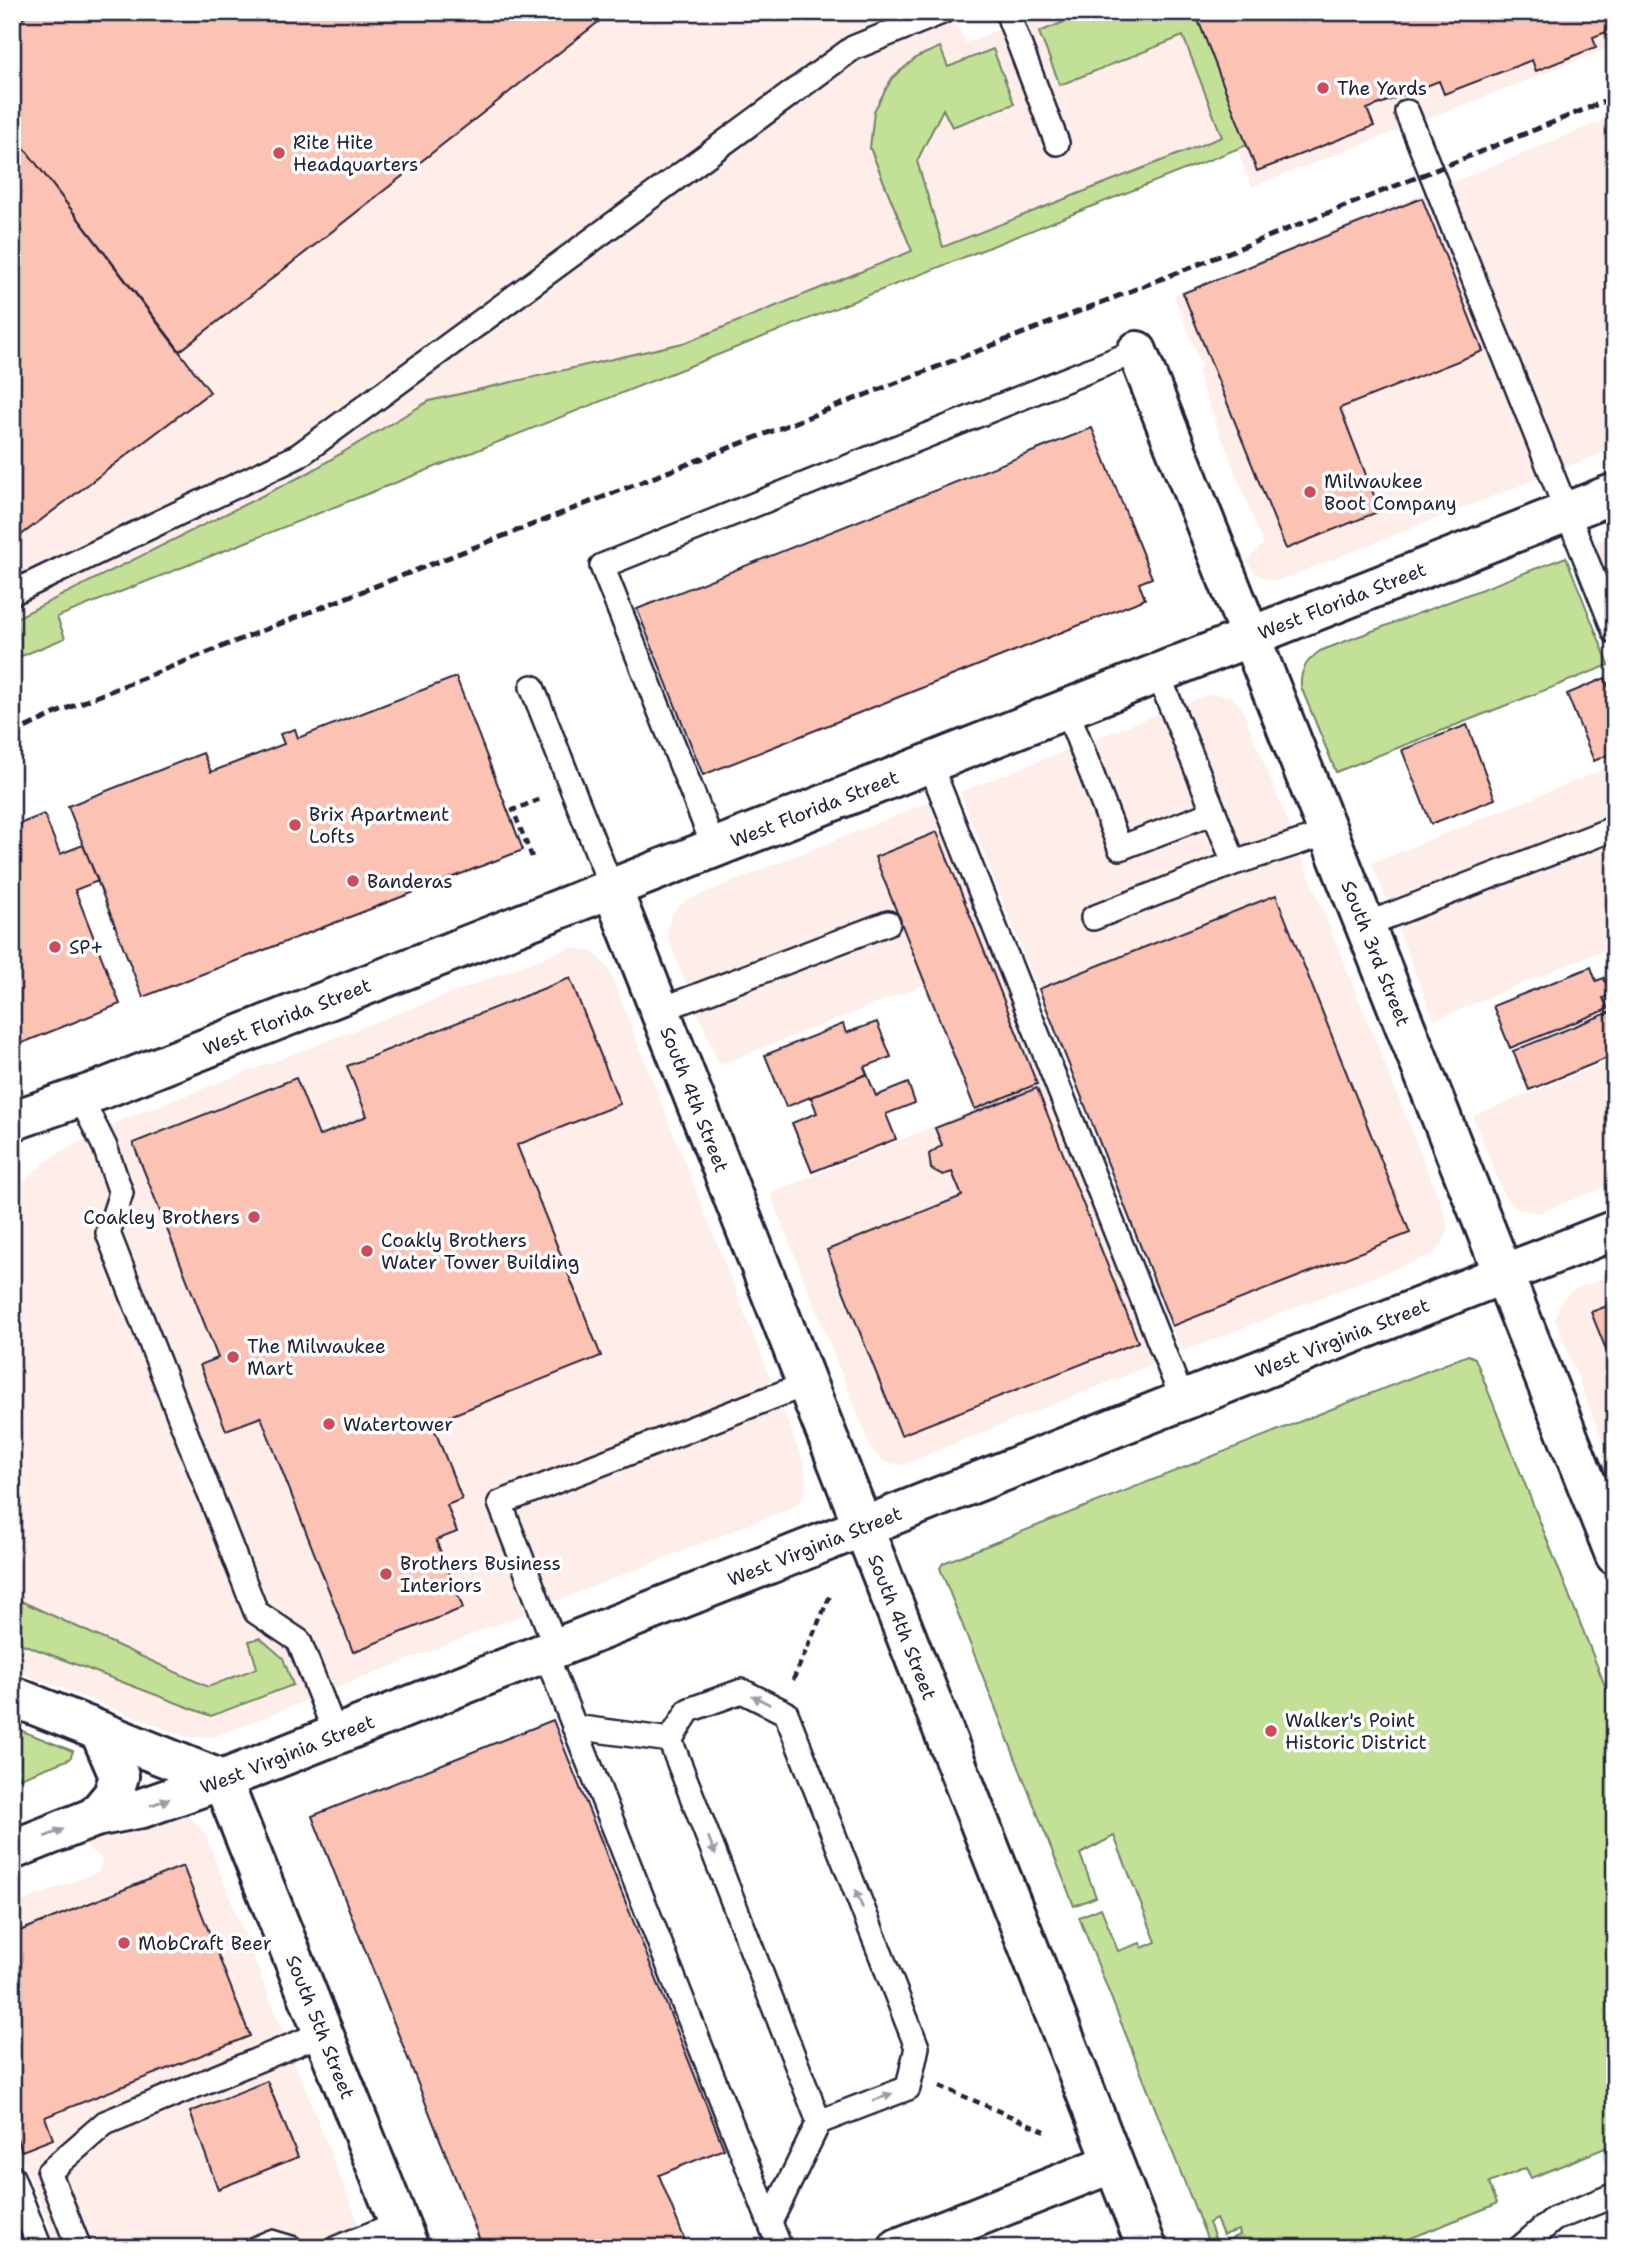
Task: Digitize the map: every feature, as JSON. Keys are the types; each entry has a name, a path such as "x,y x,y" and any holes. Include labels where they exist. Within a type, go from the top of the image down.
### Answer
{"street":[{"name":"South 3rd Street","path":"1137,351 1615,1555"},
{"name":"West Florida Street","path":"12,1121 80,1097 612,889 1615,493"},
{"name":"South 4th Street","path":"612,889 1147,2248"},
{"name":"West Virginia Street","path":"12,1850 95,1817 142,1808 222,1780 1615,1230"},
{"path":"12,1696 222,1780"},
{"path":"95,1817 113,1795 119,1776 100,1732"},
{"name":"South 5th Street","path":"222,1780 404,2235"},
{"path":"898,2248 1113,2163"}],"lane":[{"path":"12,593 298,456 853,48 942,12"},
{"path":"1007,12 1057,143"},
{"path":"1407,113 1615,632"},
{"path":"714,847 601,566 1137,351"},
{"path":"1158,674 1234,863"},
{"path":"531,687 612,889"},
{"path":"1067,710 1120,848 1214,812"},
{"path":"930,764 1184,1401"},
{"path":"1364,925 1615,828"},
{"path":"1093,918 1234,863 1328,833"},
{"path":"660,1010 888,923"},
{"path":"80,1097 105,1147 121,1193 108,1233 256,1612 299,1641 336,1735"},
{"path":"780,2248 574,1727 551,1650 500,1503 806,1384"},
{"path":"670,1740 689,1710 742,1690 786,1713 917,2047 908,2088 819,2122 770,2222"},
{"path":"574,1727 670,1740"},
{"path":"670,1740 819,2122"},
{"path":"79,2248 49,2172 58,2164 105,2123 323,2034"},
{"path":"12,2177 40,2248"},
{"path":"1520,2248 1554,2219 1615,2195"},
{"path":"337,2248 404,2235"},
{"path":"257,2248 271,2242 290,2248"}],"path":[{"path":"513,810 532,857"},
{"path":"779,1709 830,1596"},
{"path":"911,2073 1045,2131"}],"shaded area":[{"path":"12,12 952,12 965,43 1043,12 1615,12 1615,46 1252,187 1237,149 57,617 65,638 12,660"},
{"path":"1615,116 1615,448 1280,580 1271,580 1255,574 1247,561 1263,544 1197,373 1201,364 1174,295"},
{"path":"1615,535 1615,596 1594,543"},
{"path":"1215,694 1232,697 1241,706 1445,1214 1448,1229 1443,1244 1433,1254 1181,1352 960,792"},
{"path":"1615,765 1615,945 1434,1020 1372,863"},
{"path":"929,802 1154,1364 901,1465 882,1461 872,1450 770,1193 973,1110 923,985 719,1065 668,938 668,927 672,913 685,901"},
{"path":"571,947 593,952 608,968 804,1464 806,1489 800,1501 788,1509 214,1737 187,1737 12,1669 12,1194 56,1154 122,1120"},
{"path":"1615,1059 1615,1183 1538,1213 1518,1209 1510,1204 1473,1116"},
{"path":"1615,1274 1615,1473 1555,1319 1561,1301 1573,1290"},
{"path":"182,1813 198,1824 205,1834 368,2248 59,2248 12,2132 12,1905 98,1872 103,1859 83,1845 136,1824"}],"green space":[{"path":"1089,12 1195,12 1247,145 57,617 65,638 12,660 12,620 308,473 429,401 687,342 912,251 870,148 874,111 892,78 917,57 940,47 948,67 993,49 1014,104 952,127 943,109 917,161 943,247 1222,137 1183,36 1060,85 1039,32"},
{"path":"1566,557 1609,665 1336,772 1301,687 1303,671 1311,658 1320,651"},
{"path":"1468,1355 1475,1358 1615,1711 1615,2144 1531,2178 1526,2168 1489,2183 1497,2203 1494,2205 1386,2248 1227,2248 1225,2241 1240,2235 1239,2230 1223,2235 1216,2219 1209,2223 1215,2238 1208,2241 1079,1917 1101,1908 1118,1951 1140,1943 1142,1948 1156,1942 1114,1836 1080,1854 1096,1897 1074,1906 940,1568 943,1563"},
{"path":"12,1597 208,1687 257,1668 249,1641 260,1638 283,1658 293,1685 211,1716 12,1640"},
{"path":"12,1727 73,1751 70,1759 12,1781"}],"building":[{"path":"31,12 611,12 180,351 12,132 12,27"},
{"name":"The Yards","path":"1195,12 1615,12 1615,41 1611,43 1606,32 1593,37 1596,47 1536,71 1532,60 1444,94 1439,81 1367,109 1374,126 1257,171"},
{"path":"12,132 210,392 12,542"},
{"path":"1422,198 1483,351 1340,408 1380,511 1286,549 1183,293"},
{"path":"1092,428 1152,578 1139,583 1145,599 703,775 637,609"},
{"path":"1615,565 1615,594 1605,569"},
{"name":"Brix Apartment Lofts","path":"456,677 523,850 143,997 68,806 203,753 211,772 284,744 280,734 295,729 298,738"},
{"path":"1605,678 1615,702 1615,752 1594,761 1567,694"},
{"path":"1467,725 1495,799 1431,824 1402,750"},
{"name":"SP+","path":"44,814 60,854 83,845 98,881 75,890 120,1004 12,1047 12,827"},
{"path":"937,832 1037,1084 975,1109 875,857"},
{"path":"1276,895 1410,1233 1172,1326 1039,989"},
{"path":"1591,967 1596,981 1604,978 1610,995 1603,998 1608,1009 1510,1048 1493,1006"},
{"name":"Coakly Brothers Water Tower Building","path":"570,978 620,1104 517,1145 601,1356 432,1423 462,1499 447,1505 457,1532 436,1540 463,1608 353,1652 261,1417 226,1430 200,1365 218,1358 133,1143 296,1078 319,1136 367,1116 347,1066"},
{"path":"1615,1010 1615,1055 1529,1090 1513,1051"},
{"path":"877,1022 891,1057 864,1067 867,1074 786,1107 765,1055 843,1024 846,1033"},
{"path":"867,1074 876,1096 908,1083 915,1103 886,1114 896,1139 812,1172 792,1123 817,1113 811,1097"},
{"path":"1037,1088 1138,1342 901,1435 827,1250 962,1196 952,1172 943,1175 931,1169 929,1154 942,1145 935,1128"},
{"path":"1615,1303 1615,1372 1591,1312"},
{"path":"553,1720 724,2149 659,2175 688,2248 483,2248 312,1816"},
{"path":"183,1866 250,2036 45,2117 53,2139 22,2151 12,2126 12,1934"},
{"path":"267,2081 298,2157 218,2189 190,2112"}],"railway":[{"path":"12,734 63,710 1228,253 1615,97"}],"place":[{"name":"The Yards","path":"1323,88"},
{"name":"Rite Hite Headquarters","path":"279,153"},
{"name":"Milwaukee Boot Company","path":"1310,492"},
{"name":"Brix Apartment Lofts","path":"295,825"},
{"name":"Banderas","path":"353,881"},
{"name":"SP+","path":"55,947"},
{"name":"Coakley Brothers","path":"254,1217"},
{"name":"Coakly Brothers Water Tower Building","path":"367,1251"},
{"name":"The Milwaukee Mart","path":"233,1357"},
{"name":"Watertower","path":"329,1424"},
{"name":"Brothers Business Interiors","path":"386,1574"},
{"name":"Walker's Point Historic District","path":"1271,1731"},
{"name":"MobCraft Beer","path":"124,1943"}]}
